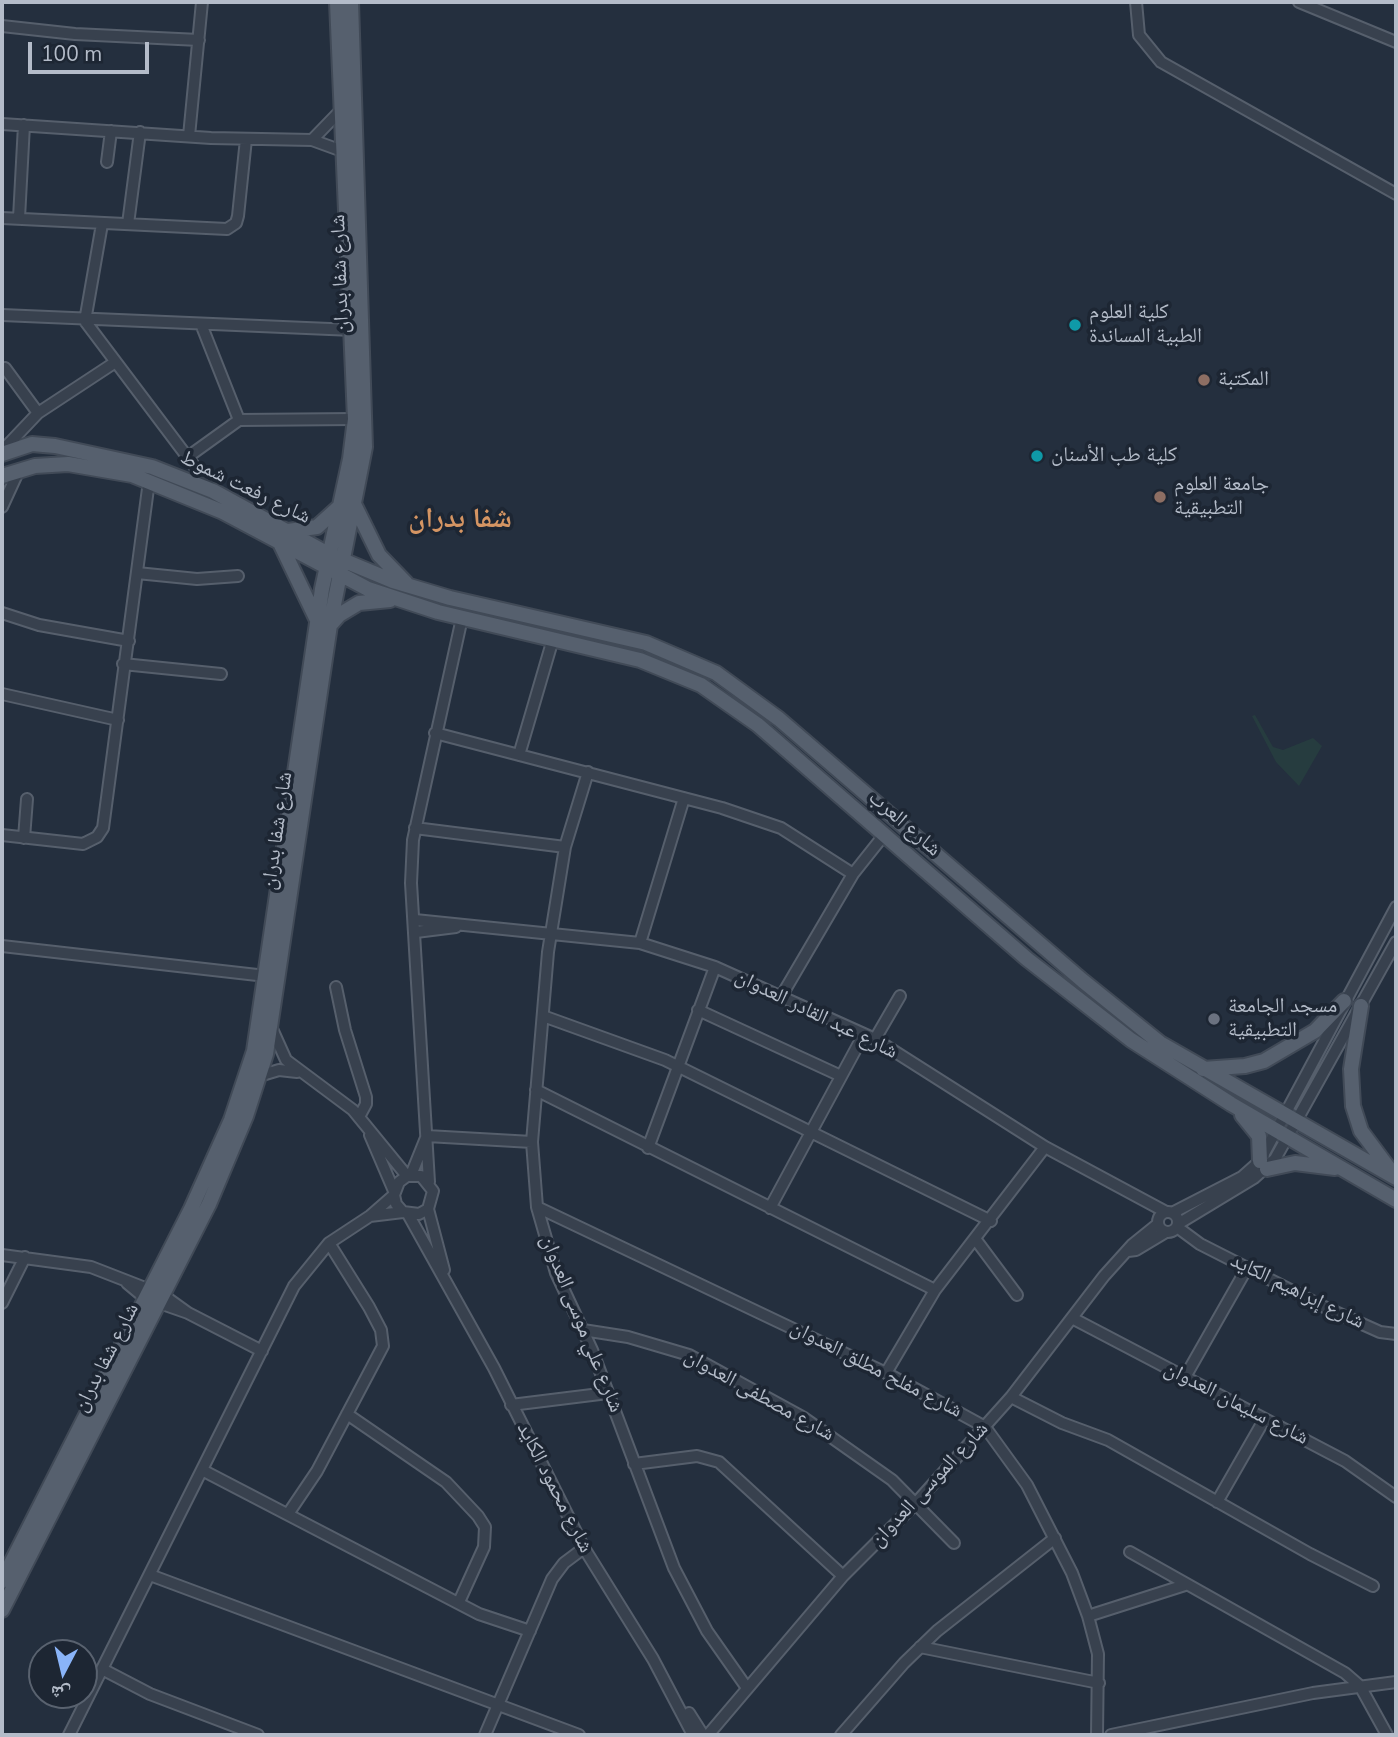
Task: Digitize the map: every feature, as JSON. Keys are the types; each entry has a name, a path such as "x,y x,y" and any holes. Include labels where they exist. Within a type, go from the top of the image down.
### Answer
{"main road":[{"name":"شارع شفا بدران","path":"2,1581 154,1296 217,1185 259,1076 271,1026 323,622 325,569 355,419 337,2"},
{"name":"شارع شفا بدران","path":"2,1610 154,1296 231,1120 254,1051 323,622 344,561 366,429 351,2"},
{"name":"شارع رفعت شموط","path":"2,452 32,444 84,451 131,461 213,491 340,577"},
{"name":"شارع رفعت شموط","path":"2,476 19,470 68,464 111,470 149,481 344,561"},
{"path":"355,506 379,555 410,587"},
{"path":"339,507 317,527 284,538 323,622 359,603 397,600"},
{"name":"شارع العرب","path":"344,561 410,587 646,643 716,673 769,710 1160,1043 1396,1177"},
{"name":"شارع العرب","path":"340,577 397,600 462,618 640,660 701,685 758,726 1073,997 1144,1049 1231,1104 1396,1200"},
{"path":"1203,1069 1245,1066 1264,1061 1315,1031 1344,1001"},
{"path":"1361,1006 1351,1069 1353,1106 1361,1131 1396,1177"},
{"path":"1231,1104 1258,1134 1264,1165 1296,1163 1342,1169"}],"street":[{"path":"189,136 202,2"},
{"path":"1136,2 1139,35 1161,62 1396,194"},
{"path":"1299,2 1396,43"},
{"path":"2,26 75,34 200,40"},
{"path":"312,140 342,109"},
{"path":"2,124 246,139 312,140 345,152"},
{"path":"19,218 24,125"},
{"path":"107,162 111,131"},
{"path":"128,224 140,132"},
{"path":"2,218 217,230 232,227 238,216 246,139"},
{"path":"102,223 85,321 213,491"},
{"path":"2,315 85,321 353,330"},
{"path":"201,324 239,420"},
{"path":"2,452 38,413 114,363"},
{"path":"5,368 38,413"},
{"path":"189,456 239,420 355,419"},
{"path":"26,423 32,444"},
{"path":"3,502 19,470"},
{"path":"2,835 83,844 101,833 106,820 123,664 129,641 149,481"},
{"path":"137,573 197,579 238,576"},
{"path":"2,613 39,625 129,641"},
{"path":"370,1216 419,1214 428,1209 433,1200 429,1182 411,883 415,828 462,618"},
{"path":"519,755 553,639"},
{"path":"123,664 221,674"},
{"path":"2,694 118,720"},
{"path":"435,733 684,797 781,828 853,874"},
{"name":"شارع علي موسى العدوان","path":"588,772 565,847 551,932 532,1142 537,1207 556,1273 608,1392 678,1576 707,1631 747,1688"},
{"path":"640,943 684,797"},
{"path":"24,838 27,799"},
{"path":"415,828 565,847"},
{"path":"782,995 853,874 884,835"},
{"name":"شارع الموسى العدوان","path":"1283,1134 1284,1115 1396,907"},
{"name":"شارع عبد القادر العدوان","path":"415,920 640,943 715,967 782,995 869,1037 1045,1147 1134,1196 1168,1223"},
{"name":"شارع عبد القادر العدوان","path":"416,932 466,925"},
{"name":"شارع الموسى العدوان","path":"700,1735 725,1713 843,1576 915,1504 985,1427 1128,1251 1168,1223 1264,1165 1283,1134 1298,1123 1396,942"},
{"path":"2,946 266,976"},
{"path":"648,1147 715,967"},
{"path":"336,987 345,1030 366,1097 363,1121 394,1193 396,1204 406,1213"},
{"path":"770,1208 841,1076 900,996"},
{"path":"698,1010 841,1076"},
{"path":"543,1016 643,1051 992,1221"},
{"path":"271,1026 281,1052 300,1073 363,1121 409,1176 429,1182"},
{"path":"259,1076 279,1070 300,1073"},
{"path":"536,1090 935,1290"},
{"path":"427,1136 532,1142"},
{"path":"69,1735 299,1279 329,1243 370,1216 394,1193 399,1182 409,1176 427,1136"},
{"path":"886,1373 935,1290 992,1221 1045,1147"},
{"name":"شارع مفلح مطلق العدوان","path":"537,1207 886,1373 985,1427 1018,1469 1055,1538 1088,1616 1098,1654 1097,1735"},
{"name":"شارع محمود الكايد","path":"428,1209 446,1276"},
{"name":"شارع محمود الكايد","path":"406,1213 446,1276 584,1548 700,1735"},
{"name":"شارع إبراهيم الكايد","path":"1168,1223 1200,1244 1372,1329 1396,1334"},
{"path":"976,1240 1017,1295"},
{"path":"288,1514 317,1471 379,1356 383,1339 369,1307 329,1243"},
{"path":"2,1255 91,1267 119,1277 262,1351"},
{"path":"2,1303 25,1257"},
{"path":"1185,1377 1247,1268"},
{"name":"شارع سليمان العدوان","path":"1072,1318 1345,1461 1396,1497"},
{"name":"شارع مصطفى العدوان","path":"583,1330 649,1342 708,1364 839,1440 892,1480 954,1543"},
{"path":"511,1405 608,1392"},
{"path":"1011,1397 1062,1423 1095,1433 1373,1586"},
{"path":"347,1414 446,1482 485,1527 484,1547 459,1602"},
{"path":"1217,1502 1264,1420"},
{"path":"634,1464 697,1456 719,1462 843,1576"},
{"path":"202,1470 479,1614 530,1632"},
{"path":"842,1735 920,1647 961,1610 1055,1538"},
{"path":"485,1735 558,1570 584,1548"},
{"path":"1129,1552 1326,1661 1360,1686 1387,1735"},
{"path":"150,1575 579,1735"},
{"path":"1088,1616 1185,1585"},
{"path":"920,1647 1099,1683"},
{"path":"102,1669 150,1694 258,1735"},
{"path":"1111,1735 1360,1686 1396,1682"}],"green space":[{"path":"1255,715 1273,747 1283,750 1313,738 1322,746 1299,786 1276,762 1252,716"}],"place":[{"name":"كلية العلوم الطبية المساندة","path":"1075,325"},
{"name":"المكتبة","path":"1204,380"},
{"name":"كلية طب الأسنان","path":"1037,456"},
{"name":"جامعة العلوم التطبيقية","path":"1160,497"},
{"name":"مسجد الجامعة التطبيقية","path":"1214,1019"}],"district":[{"name":"شفا بدران","path":"460,520"}]}
